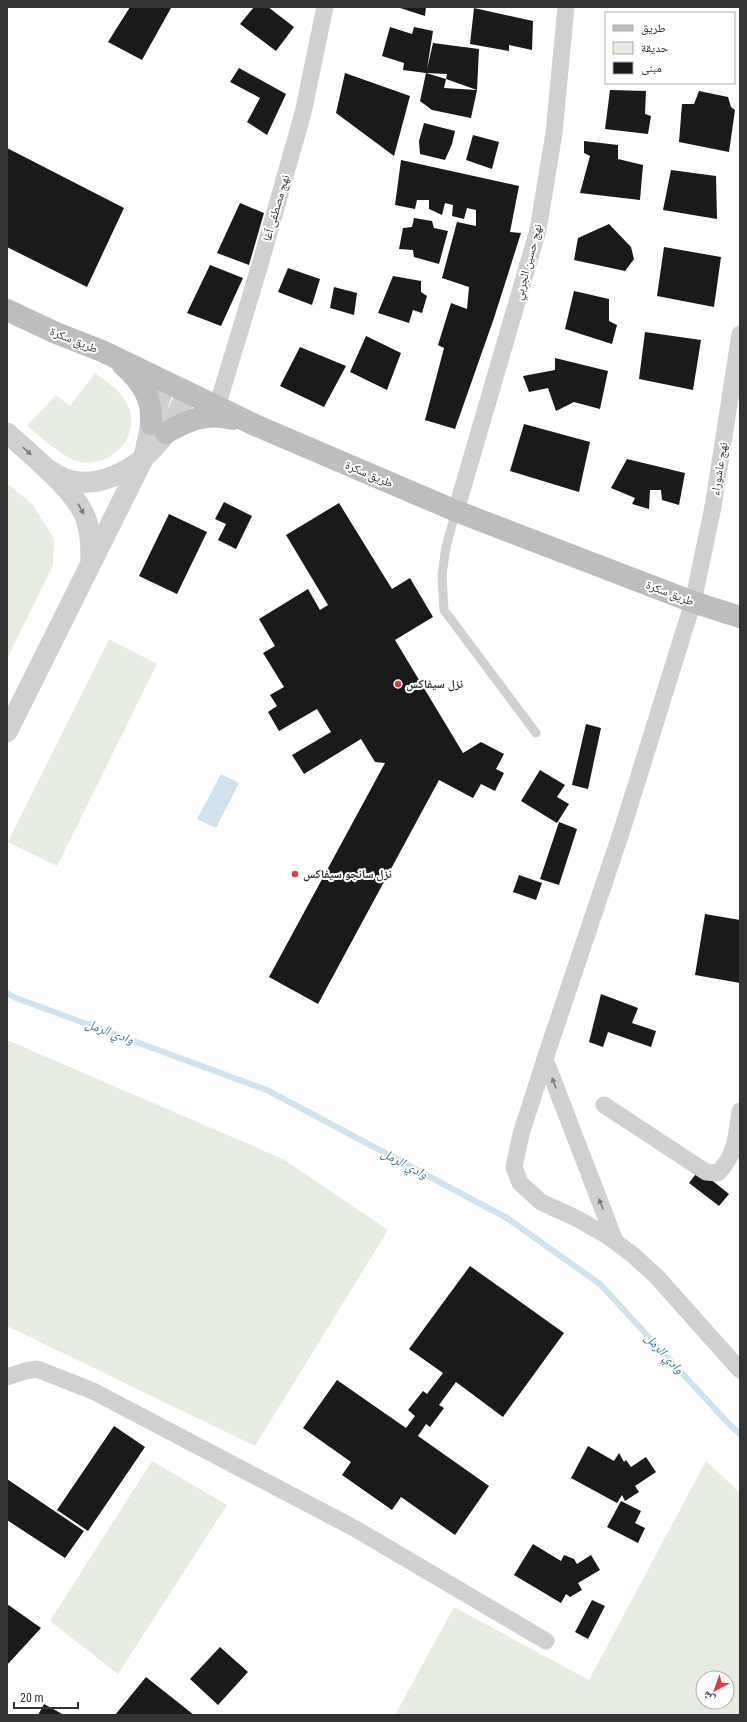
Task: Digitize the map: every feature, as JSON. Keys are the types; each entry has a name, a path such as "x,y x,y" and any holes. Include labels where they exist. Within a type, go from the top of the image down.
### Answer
{"main road":[{"name":"طريق سكرة","path":"7,310 56,333 102,351 256,425 456,511 693,602 740,617"},
{"path":"102,351 121,363 137,377 148,395 152,416 158,428 205,416 227,417 256,425"}],"street":[{"name":"نهج مصطفى آغا","path":"217,407 260,268 301,120 325,7"},
{"name":"نهج حسين الجربي","path":"456,511 538,230 554,133 566,7"},
{"name":"نهج عاشوراء","path":"740,334 713,507 693,602 623,827 522,1134 514,1167 520,1183 541,1202 578,1219 615,1241 657,1277 740,1370"},
{"path":"47,469 65,479 86,483 106,479 125,470 144,457 160,442 158,428 166,381"},
{"path":"158,428 188,392"},
{"path":"7,433 47,469 76,501 86,519 90,540 91,563"},
{"path":"7,732 144,457"},
{"path":"546,1059 615,1241"},
{"path":"604,1105 706,1172 718,1173 728,1162 734,1149 740,1111"},
{"path":"7,1377 24,1371 37,1369 93,1391 354,1528 546,1642"}],"lane":[{"path":"456,511 446,547 442,575 444,610 536,733"}],"green space":[{"path":"95,373 116,389 123,397 131,414 131,425 128,436 122,446 114,454 104,460 80,462 73,460 59,452 27,426 56,395 70,406"},
{"path":"7,483 33,505 54,539 53,565 7,659"},
{"path":"109,639 157,664 57,866 8,842"},
{"path":"7,1040 283,1159 388,1230 255,1446 7,1326"},
{"path":"152,1461 227,1505 118,1674 50,1621"},
{"path":"706,1461 740,1493 740,1715 395,1715 454,1607 589,1680"}],"water":[{"path":"221,774 239,783 216,828 197,819"}],"building":[{"path":"130,7 171,8 142,60 108,42"},
{"path":"254,7 268,7 294,27 276,51 240,24"},
{"path":"397,7 426,7 425,16"},
{"path":"474,8 533,21 532,50 509,45 509,51 470,44"},
{"path":"390,27 412,34 414,27 433,31 427,69 433,43 479,49 477,90 446,79 447,74 403,70 404,63 382,56"},
{"path":"239,68 286,94 267,135 247,122 260,98 230,82"},
{"path":"345,73 410,96 394,156 336,113"},
{"path":"426,73 446,79 444,88 477,90 471,118 432,110 420,101"},
{"path":"610,90 646,91 645,114 651,116 648,134 605,129"},
{"path":"699,91 728,97 731,107 735,110 729,152 679,142 682,104 694,104"},
{"path":"424,123 455,131 452,144 445,160 420,154 419,141"},
{"path":"473,135 499,142 492,169 466,160"},
{"path":"584,141 618,145 618,159 643,165 640,200 580,193 590,156 584,153"},
{"path":"7,148 124,208 87,287 7,247"},
{"path":"401,160 519,186 510,232 521,233 494,318 455,429 425,420 444,348 438,345 451,303 467,309 469,287 442,278 457,222 476,226 476,210 467,208 464,219 452,216 453,205 445,203 442,215 429,209 429,200 417,200 415,209 395,205"},
{"path":"671,170 716,176 717,219 663,210"},
{"path":"240,203 264,213 249,265 217,253"},
{"path":"414,218 432,221 434,228 448,231 439,264 414,257 413,250 399,249 403,228 412,227"},
{"path":"609,224 631,247 634,259 625,271 574,260 578,238"},
{"path":"664,247 721,257 714,307 657,296"},
{"path":"210,265 243,278 221,326 187,313"},
{"path":"288,268 320,279 312,305 278,292"},
{"path":"393,276 421,281 421,292 427,296 422,313 413,310 409,323 378,313"},
{"path":"334,287 357,293 354,315 330,308"},
{"path":"574,291 609,299 609,321 617,325 612,344 565,329"},
{"path":"645,332 701,340 693,390 639,379"},
{"path":"366,336 401,353 387,390 350,372"},
{"path":"300,347 346,366 324,407 280,386"},
{"path":"555,358 608,371 600,409 574,402 556,411 548,388 529,392 523,376 555,370"},
{"path":"524,424 590,442 579,492 510,471"},
{"path":"627,459 685,473 679,505 662,500 661,490 650,490 649,509 632,504 635,498 611,488"},
{"path":"224,502 252,516 236,549 218,540 226,524 215,519"},
{"path":"339,503 392,589 410,578 433,617 395,640 463,753 481,742 504,754 496,769 504,773 495,791 481,784 473,798 439,780 318,1004 269,977 385,763 375,762 361,739 304,774 292,755 331,732 317,709 279,731 268,712 277,706 270,695 284,687 263,653 275,646 259,619 308,589 320,610 328,605 286,535"},
{"path":"169,514 207,532 177,594 139,576"},
{"path":"586,724 601,728 588,789 572,785"},
{"path":"540,770 565,785 557,797 569,804 557,823 521,801"},
{"path":"559,822 577,829 559,885 540,879"},
{"path":"519,875 542,883 536,900 513,892"},
{"path":"705,914 740,920 740,983 695,975"},
{"path":"601,994 638,1008 632,1023 656,1031 651,1047 608,1032 603,1047 589,1042"},
{"path":"699,1170 729,1194 719,1206 689,1183"},
{"path":"470,1266 564,1333 503,1417 456,1382 439,1405 444,1408 430,1427 426,1424 418,1436 489,1486 455,1535 401,1497 392,1510 342,1475 351,1462 303,1428 337,1380 406,1428 415,1416 408,1410 423,1391 427,1394 443,1373 409,1349"},
{"path":"114,1426 145,1447 88,1531 57,1510"},
{"path":"588,1446 614,1461 619,1453 624,1462 626,1460 631,1467 646,1457 656,1472 635,1486 639,1492 625,1501 622,1495 617,1503 571,1478"},
{"path":"7,1479 84,1531 65,1558 7,1520"},
{"path":"621,1501 641,1511 635,1523 645,1528 638,1543 607,1527"},
{"path":"533,1544 561,1561 564,1555 574,1559 577,1564 591,1555 600,1570 578,1583 582,1590 570,1597 566,1594 561,1603 514,1575"},
{"path":"592,1600 605,1606 588,1639 575,1632"},
{"path":"7,1604 41,1628 7,1665"},
{"path":"220,1647 248,1672 218,1705 190,1679"},
{"path":"146,1677 194,1715 115,1715"},
{"path":"44,1704 64,1715 38,1715"}],"waterway":[{"name":"وادي الرمل","path":"7,993 16,998 267,1090 507,1218 600,1284 728,1423 740,1434"}],"place":[{"name":"نزل سيفاكس","path":"398,684"},
{"name":"نزل سانجو سيفاكس","path":"295,874"}]}
